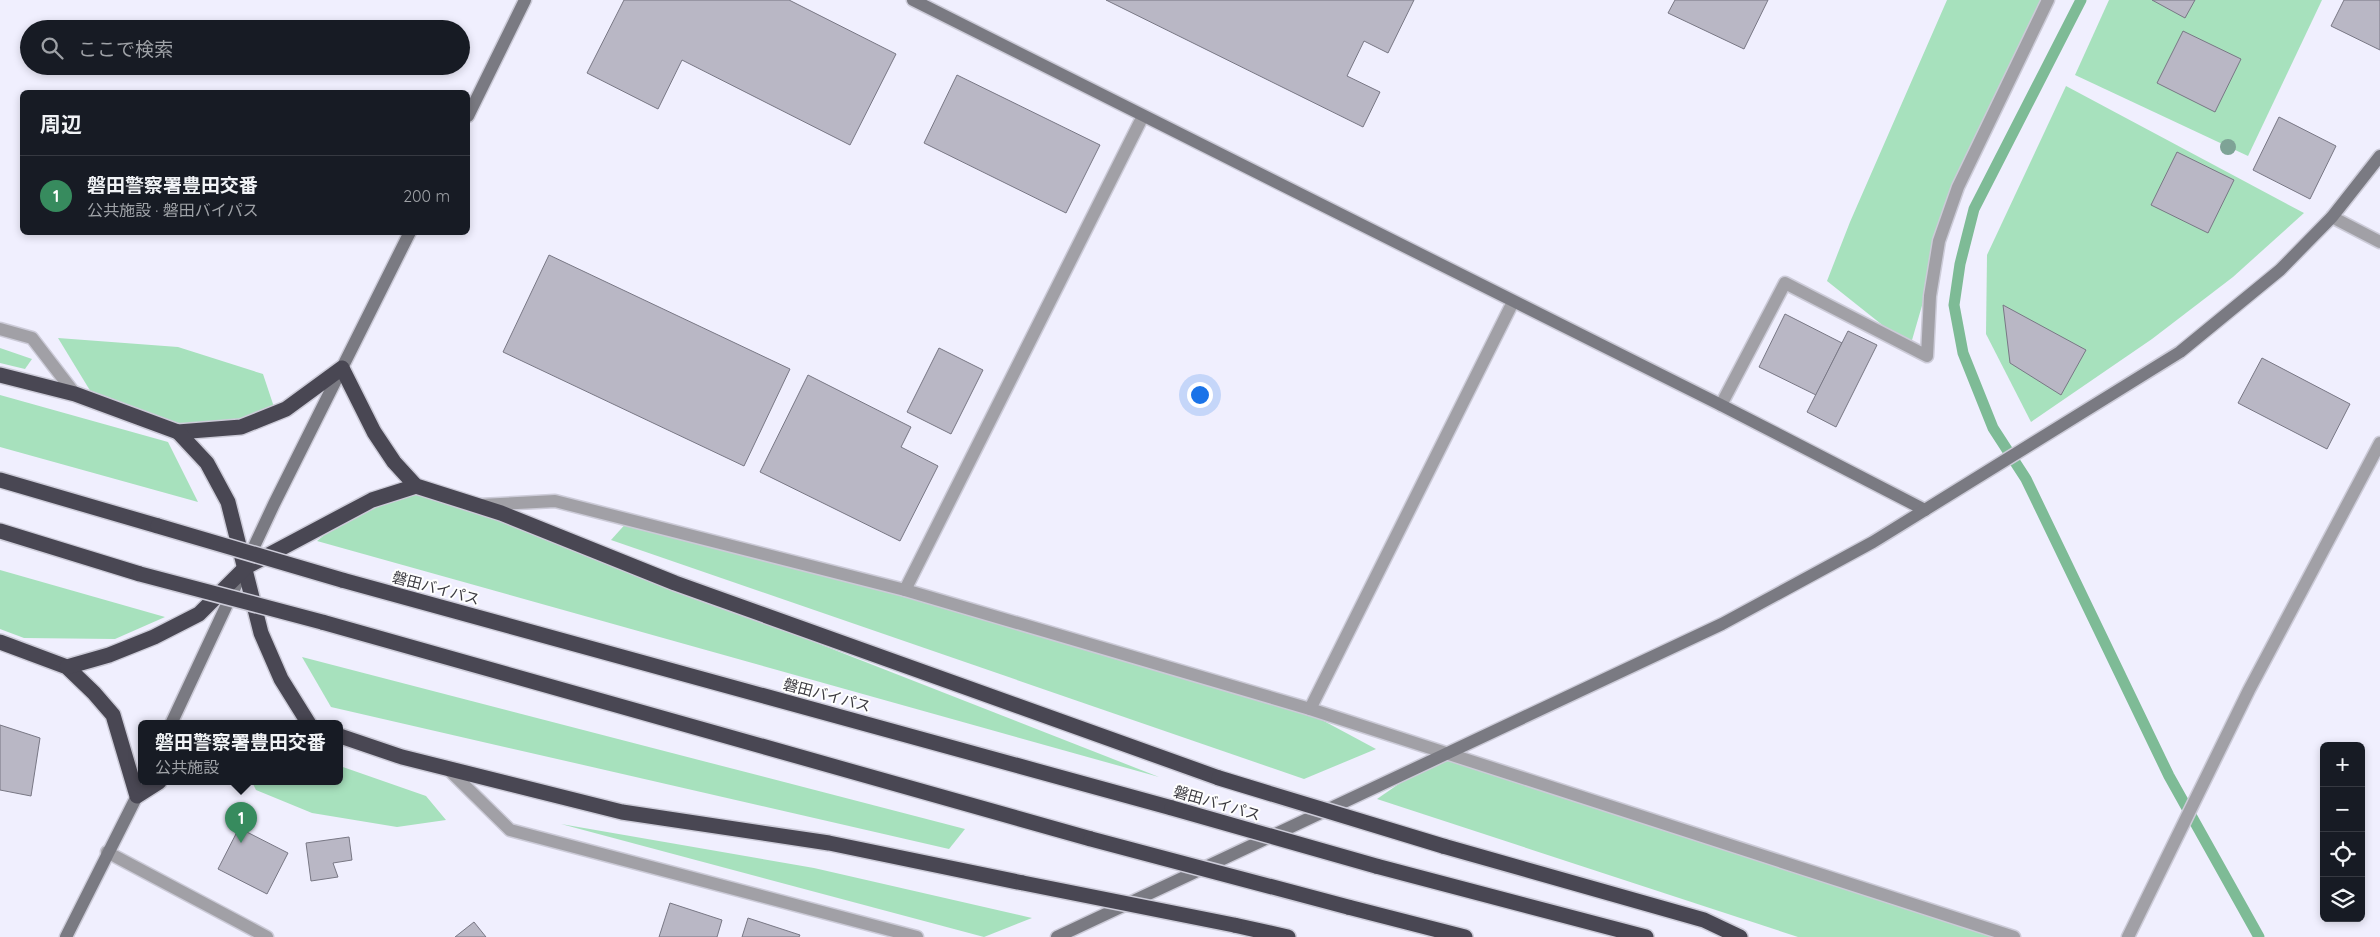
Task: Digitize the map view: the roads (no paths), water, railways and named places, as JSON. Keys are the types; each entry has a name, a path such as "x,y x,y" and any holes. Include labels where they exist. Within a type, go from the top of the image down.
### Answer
{"highway":[{"path":"0,374 75,394 178,432 241,427 286,408 342,368 374,432 394,462 416,486 478,505 675,583 1219,778 1443,846 1704,920 1740,937"},
{"path":"178,432 207,463 228,502 246,567 261,633 282,679 307,720"},
{"name":"磐田バイパス","path":"0,480 342,580 1172,808 1376,866 1646,937"},
{"path":"67,667 145,640 199,614 246,567 372,500 416,486"},
{"path":"0,531 140,574 322,622 1091,839 1465,937"},
{"path":"2,644 67,667 94,693 113,716 126,753 137,796 154,785"},
{"path":"343,737 402,757 622,812 829,843 1288,937"}],"street":[{"path":"470,112 525,0"},
{"path":"913,0 1513,302 1721,404 1925,510"},
{"path":"1721,404 1785,283 1927,356 1930,296 1939,241 1958,187 2048,0"},
{"path":"905,590 1143,116"},
{"path":"1057,937 1442,754 1722,624 1873,542 2180,352 2280,270 2332,217 2380,156"},
{"path":"2332,217 2380,242"},
{"path":"174,720 274,504 408,235"},
{"path":"1310,709 1513,302"},
{"path":"0,329 32,338 75,394"},
{"path":"2128,937 2249,690 2380,443"},
{"path":"478,505 555,501 905,590 1310,709 1442,754 2014,937"},
{"path":"447,768 510,830 916,937"},
{"path":"66,937 107,852 142,785"},
{"path":"107,852 267,937"}],"waterway":[{"path":"2081,0 1974,209 1960,264 1954,305 1963,353 1993,428 2026,479 2169,776 2259,937"}],"place":[{"name":"磐田警察署豊田交番","path":"241,843"}]}
